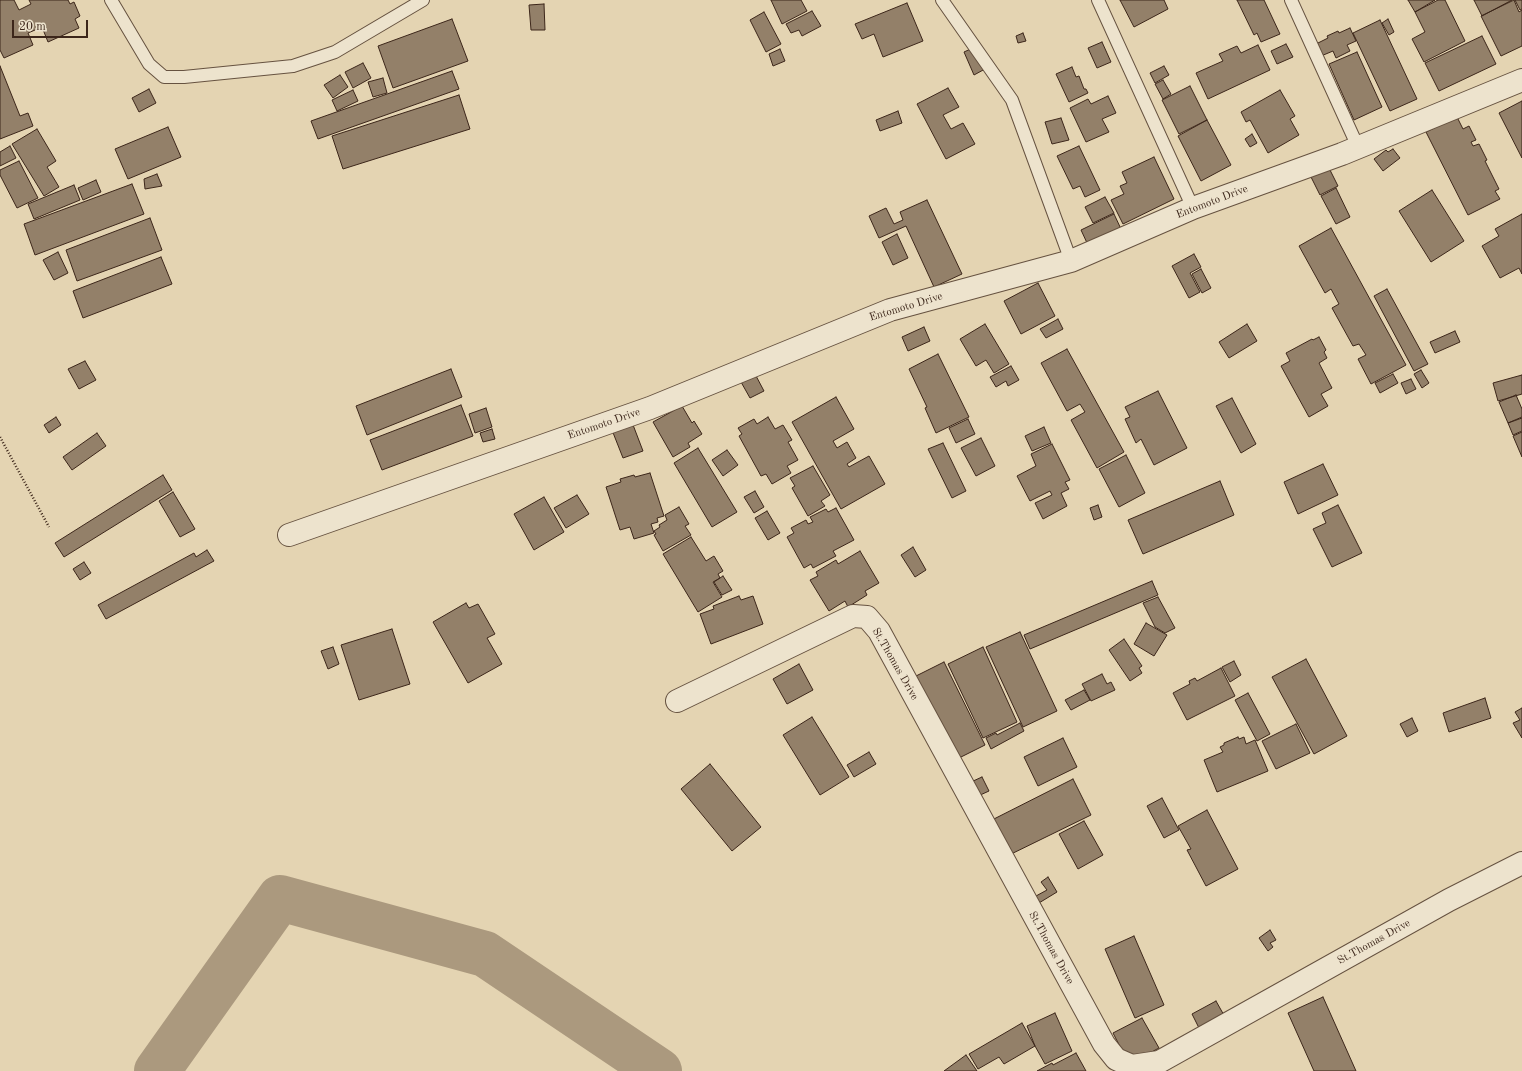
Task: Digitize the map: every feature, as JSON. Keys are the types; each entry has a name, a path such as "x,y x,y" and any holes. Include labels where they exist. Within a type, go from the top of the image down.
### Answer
{"street":[{"name":"Entomoto Drive","path":"289,535 650,408 890,310 1072,261 1193,208 1358,147 1522,80"},
{"name":"St.Thomas Drive","path":"677,701 853,616 867,617 879,631 1104,1044 1116,1059 1132,1066 1159,1062 1449,900 1522,863"}],"lane":[{"path":"111,0 149,64 164,77 184,77 293,66 335,52 423,0"},
{"path":"942,0 1012,100 1072,261"},
{"path":"1098,0 1193,208"},
{"path":"1291,0 1358,147"}],"path":[{"path":"0,437 49,527"}],"building":[{"path":"0,0 14,0 19,10 31,4 29,0 68,0 70,4 74,2 80,16 75,19 79,28 48,42 42,27 28,33 33,45 4,58 0,50"},
{"path":"771,0 801,0 807,11 782,24"},
{"path":"1120,0 1164,0 1168,9 1134,27"},
{"path":"1237,0 1264,0 1280,34 1261,42 1257,33 1254,35"},
{"path":"1408,0 1435,0 1415,12"},
{"path":"1438,0 1445,0 1465,41 1424,62 1412,39 1425,32 1415,12"},
{"path":"1474,0 1512,0 1482,16"},
{"path":"1514,0 1519,12 1522,10 1522,46 1501,56 1481,16"},
{"path":"1515,0 1522,0 1522,9 1520,10"},
{"path":"907,3 923,41 883,57 874,34 862,39 855,24"},
{"path":"544,4 545,30 531,30 529,5"},
{"path":"812,11 821,26 802,36 799,30 791,33 786,24"},
{"path":"764,12 781,44 766,52 750,20"},
{"path":"452,19 468,61 393,88 378,46"},
{"path":"1388,19 1394,32 1389,35 1382,23"},
{"path":"1380,20 1417,99 1390,111 1353,33"},
{"path":"1350,28 1356,41 1347,45 1350,51 1336,58 1333,51 1321,56 1316,44 1328,38 1327,36"},
{"path":"1023,33 1026,41 1018,43 1016,36"},
{"path":"1482,36 1496,64 1439,91 1425,63"},
{"path":"1102,42 1111,62 1097,68 1088,48"},
{"path":"1286,44 1293,57 1277,64 1271,51"},
{"path":"1258,45 1270,70 1208,99 1196,73 1223,61 1219,54 1237,46 1241,53"},
{"path":"975,47 985,69 974,75 964,52"},
{"path":"780,49 785,61 773,66 769,54"},
{"path":"1357,52 1382,107 1354,120 1329,64"},
{"path":"363,63 371,78 353,88 345,72"},
{"path":"0,66 20,116 28,113 33,126 0,139"},
{"path":"1164,66 1169,75 1155,83 1150,73"},
{"path":"1072,67 1076,77 1079,76 1084,89 1086,89 1088,93 1069,102 1056,74"},
{"path":"452,71 459,89 318,139 311,121"},
{"path":"340,75 348,87 333,98 324,85"},
{"path":"383,78 387,93 373,97 368,82"},
{"path":"1163,80 1171,94 1163,99 1155,84"},
{"path":"1190,86 1207,120 1179,134 1162,100"},
{"path":"948,88 959,107 943,115 951,129 963,123 975,144 946,159 917,104"},
{"path":"149,89 156,103 139,112 132,98"},
{"path":"353,90 358,101 337,111 332,100"},
{"path":"1280,90 1295,116 1290,119 1299,135 1268,153 1250,120 1246,122 1241,112"},
{"path":"459,95 470,129 343,169 332,136"},
{"path":"1108,96 1116,113 1102,119 1109,132 1086,142 1070,108 1088,99 1091,104"},
{"path":"1522,101 1522,158 1499,113"},
{"path":"898,111 902,123 880,131 876,120"},
{"path":"1457,117 1463,129 1469,126 1476,140 1471,142 1473,146 1479,144 1487,160 1485,161 1499,189 1495,191 1500,199 1468,215 1426,132"},
{"path":"1061,118 1069,140 1052,144 1045,122"},
{"path":"1207,120 1231,165 1201,181 1178,136"},
{"path":"168,127 181,157 128,179 115,149"},
{"path":"37,129 56,161 47,167 59,187 44,196 12,144"},
{"path":"1252,134 1257,143 1250,147 1245,139"},
{"path":"10,146 16,158 0,166 0,152"},
{"path":"1079,146 1100,190 1085,197 1080,186 1073,189 1057,156"},
{"path":"1393,149 1400,158 1383,171 1374,159 1386,150 1388,152"},
{"path":"1154,157 1174,199 1123,224 1111,200 1124,194 1120,186 1127,183 1122,172"},
{"path":"19,161 38,198 17,208 0,175 0,170"},
{"path":"1327,164 1338,186 1320,195 1309,173"},
{"path":"157,174 162,186 145,189 144,179"},
{"path":"96,180 101,192 83,200 78,188"},
{"path":"132,184 144,214 35,255 24,224"},
{"path":"74,185 80,200 34,219 28,204"},
{"path":"1336,188 1350,217 1336,224 1321,196"},
{"path":"1432,190 1464,241 1431,262 1399,211"},
{"path":"1105,197 1114,213 1093,223 1085,207"},
{"path":"927,200 962,274 934,287 906,226 879,238 869,216 886,208 894,224 903,220 900,212"},
{"path":"1114,214 1121,229 1088,245 1081,230"},
{"path":"1522,214 1522,274 1519,268 1500,278 1482,246 1499,236 1495,229"},
{"path":"150,218 162,250 77,281 66,250"},
{"path":"1331,228 1406,365 1371,384 1358,359 1366,355 1359,344 1353,346 1332,308 1339,304 1331,289 1325,293 1299,246"},
{"path":"897,234 908,258 893,265 882,242"},
{"path":"58,252 68,273 54,280 43,260"},
{"path":"1194,254 1201,267 1190,273 1200,292 1189,298 1172,266"},
{"path":"161,257 172,284 83,318 73,291"},
{"path":"1201,269 1211,288 1202,293 1192,274"},
{"path":"1038,283 1055,316 1021,334 1004,301"},
{"path":"1387,289 1428,364 1414,371 1374,296"},
{"path":"1058,319 1063,329 1046,338 1040,329"},
{"path":"985,324 1009,364 994,373 986,360 976,366 960,339"},
{"path":"1247,324 1257,341 1229,358 1219,342"},
{"path":"924,327 930,341 908,351 902,337"},
{"path":"1455,331 1460,342 1435,353 1430,342"},
{"path":"1319,337 1326,350 1324,352 1327,358 1319,363 1332,388 1321,394 1328,406 1309,417 1281,366 1290,361 1286,353 1312,339 1313,340"},
{"path":"1067,349 1124,452 1097,468 1071,420 1085,412 1080,404 1067,411 1041,363"},
{"path":"938,354 969,417 936,433 925,408 927,407 909,369"},
{"path":"85,361 96,380 79,389 68,369"},
{"path":"1011,366 1019,380 1008,386 1006,381 996,387 990,377"},
{"path":"451,369 462,397 367,435 356,406"},
{"path":"1421,370 1429,383 1422,388 1414,374"},
{"path":"755,374 764,391 750,398 741,382"},
{"path":"1393,374 1398,383 1380,393 1375,383"},
{"path":"1522,375 1522,394 1498,401 1493,383"},
{"path":"1411,379 1416,389 1406,394 1401,383"},
{"path":"1158,391 1187,448 1154,465 1141,439 1136,443 1125,419 1130,417 1125,407"},
{"path":"1516,395 1522,409 1522,417 1508,423 1499,402"},
{"path":"836,397 854,429 833,441 837,448 847,442 856,458 847,464 849,467 869,456 885,484 841,509 792,422"},
{"path":"1232,398 1256,444 1241,453 1216,406"},
{"path":"461,405 473,436 382,470 370,440"},
{"path":"682,406 692,423 694,421 702,434 688,443 690,447 673,457 653,422"},
{"path":"486,408 492,427 475,433 469,414"},
{"path":"56,417 61,425 49,433 44,425"},
{"path":"630,417 643,451 623,458 610,425"},
{"path":"768,417 775,429 783,425 792,440 788,442 798,460 787,466 791,473 772,484 766,474 761,476 739,436 742,434 738,428 754,419 757,424"},
{"path":"1522,418 1522,431 1513,435 1508,423"},
{"path":"968,419 975,434 956,443 949,428"},
{"path":"1044,427 1051,443 1032,451 1025,436"},
{"path":"492,429 495,439 483,442 480,433"},
{"path":"1522,432 1522,457 1513,436"},
{"path":"97,433 106,446 72,470 63,457"},
{"path":"981,438 995,466 976,476 961,448"},
{"path":"943,443 966,491 952,498 928,449"},
{"path":"1052,444 1070,480 1065,482 1069,489 1061,493 1067,506 1043,519 1035,503 1052,495 1050,491 1030,501 1017,476 1036,466 1031,454"},
{"path":"698,448 737,512 712,527 674,463"},
{"path":"727,450 738,465 723,476 712,460"},
{"path":"1126,455 1145,493 1119,507 1099,469"},
{"path":"1323,464 1338,495 1298,514 1284,482"},
{"path":"813,466 830,495 821,501 825,506 808,516 792,488 795,486 790,478"},
{"path":"650,473 664,516 657,518 658,522 651,524 654,533 634,539 630,527 620,530 606,487 621,482 620,479"},
{"path":"163,475 172,490 64,557 55,543"},
{"path":"1220,481 1234,515 1143,554 1128,520"},
{"path":"755,491 764,507 754,513 744,497"},
{"path":"173,492 195,529 180,537 159,501"},
{"path":"577,495 589,514 566,528 554,508"},
{"path":"544,497 564,532 534,550 514,514"},
{"path":"1098,505 1102,517 1094,520 1090,508"},
{"path":"1338,505 1362,553 1332,567 1313,529 1326,523 1322,513"},
{"path":"679,507 689,524 685,526 691,535 663,551 654,535 656,534 654,531 660,527 659,525 667,520 665,515"},
{"path":"836,508 854,540 833,551 836,556 813,568 811,564 804,568 787,537 794,533 791,528 806,520 808,524 813,522 810,517 826,509 828,512"},
{"path":"767,511 780,533 768,540 755,518"},
{"path":"691,537 706,561 714,556 723,571 718,574 720,578 713,582 722,597 698,612 663,554"},
{"path":"913,547 926,570 915,577 901,555"},
{"path":"207,550 214,561 106,619 98,605 194,553 196,557"},
{"path":"860,551 879,583 865,591 867,595 848,607 845,601 829,611 810,580 818,576 816,572 836,560 838,564"},
{"path":"84,562 91,573 80,580 73,569"},
{"path":"723,576 732,590 722,595 714,582"},
{"path":"1152,581 1158,595 1030,649 1024,635"},
{"path":"739,596 741,600 753,596 763,624 711,644 700,614 714,609 713,606"},
{"path":"1158,597 1175,628 1165,633 1155,627 1143,603"},
{"path":"466,603 469,608 478,604 495,634 487,638 502,664 468,683 433,622"},
{"path":"1146,623 1167,635 1154,656 1134,644"},
{"path":"392,629 410,684 359,700 341,645"},
{"path":"1020,632 1057,711 1023,727 986,647"},
{"path":"1124,639 1142,666 1139,668 1142,673 1130,681 1109,650"},
{"path":"333,647 339,664 328,669 321,651"},
{"path":"983,647 1017,722 983,738 948,664"},
{"path":"1306,659 1347,736 1314,754 1272,677"},
{"path":"1234,661 1241,675 1230,682 1222,667"},
{"path":"944,662 985,745 953,761 912,678"},
{"path":"799,664 813,690 787,704 773,679"},
{"path":"1221,668 1235,696 1187,720 1173,693 1190,684 1189,681 1195,678 1197,681"},
{"path":"1102,674 1107,684 1111,682 1115,690 1091,701 1082,684"},
{"path":"1084,690 1090,700 1071,710 1065,700"},
{"path":"1248,693 1270,734 1257,741 1235,700"},
{"path":"1485,698 1491,718 1449,732 1443,713"},
{"path":"1522,708 1522,738 1513,723 1520,720 1515,712"},
{"path":"812,717 849,777 820,795 783,735"},
{"path":"1412,718 1418,731 1407,737 1400,724"},
{"path":"1020,723 1024,731 991,749 986,738 996,733 997,735"},
{"path":"1296,724 1310,753 1276,769 1262,741"},
{"path":"1238,737 1239,739 1244,737 1246,744 1255,740 1268,771 1217,792 1204,760 1223,752 1220,747 1224,745 1224,743"},
{"path":"1063,738 1077,767 1038,786 1024,757"},
{"path":"869,752 876,764 854,777 847,765"},
{"path":"710,764 761,827 732,851 681,789"},
{"path":"982,777 989,791 978,796 971,782"},
{"path":"1073,779 1091,815 1003,858 986,823"},
{"path":"1162,798 1179,830 1164,838 1147,806"},
{"path":"1207,810 1238,869 1206,886 1187,850 1191,849 1178,826"},
{"path":"1084,821 1103,855 1078,869 1059,834"},
{"path":"1048,877 1057,892 1034,906 1036,896 1047,890 1041,882"},
{"path":"1270,930 1276,940 1270,943 1273,947 1268,951 1259,938"},
{"path":"1134,936 1164,1005 1135,1018 1105,949"},
{"path":"1323,997 1356,1071 1314,1071 1288,1013"},
{"path":"1216,1001 1225,1017 1200,1030 1192,1014"},
{"path":"1055,1013 1072,1051 1045,1064 1035,1046 1027,1026"},
{"path":"1142,1018 1159,1048 1129,1064 1113,1033"},
{"path":"1022,1023 1035,1046 1004,1064 999,1057 978,1069 969,1054"},
{"path":"1076,1053 1086,1071 1037,1071 1052,1063 1053,1065"},
{"path":"966,1055 977,1071 944,1071"}],"waterway":[{"path":"157,1071 280,898 485,954 659,1071"}]}
